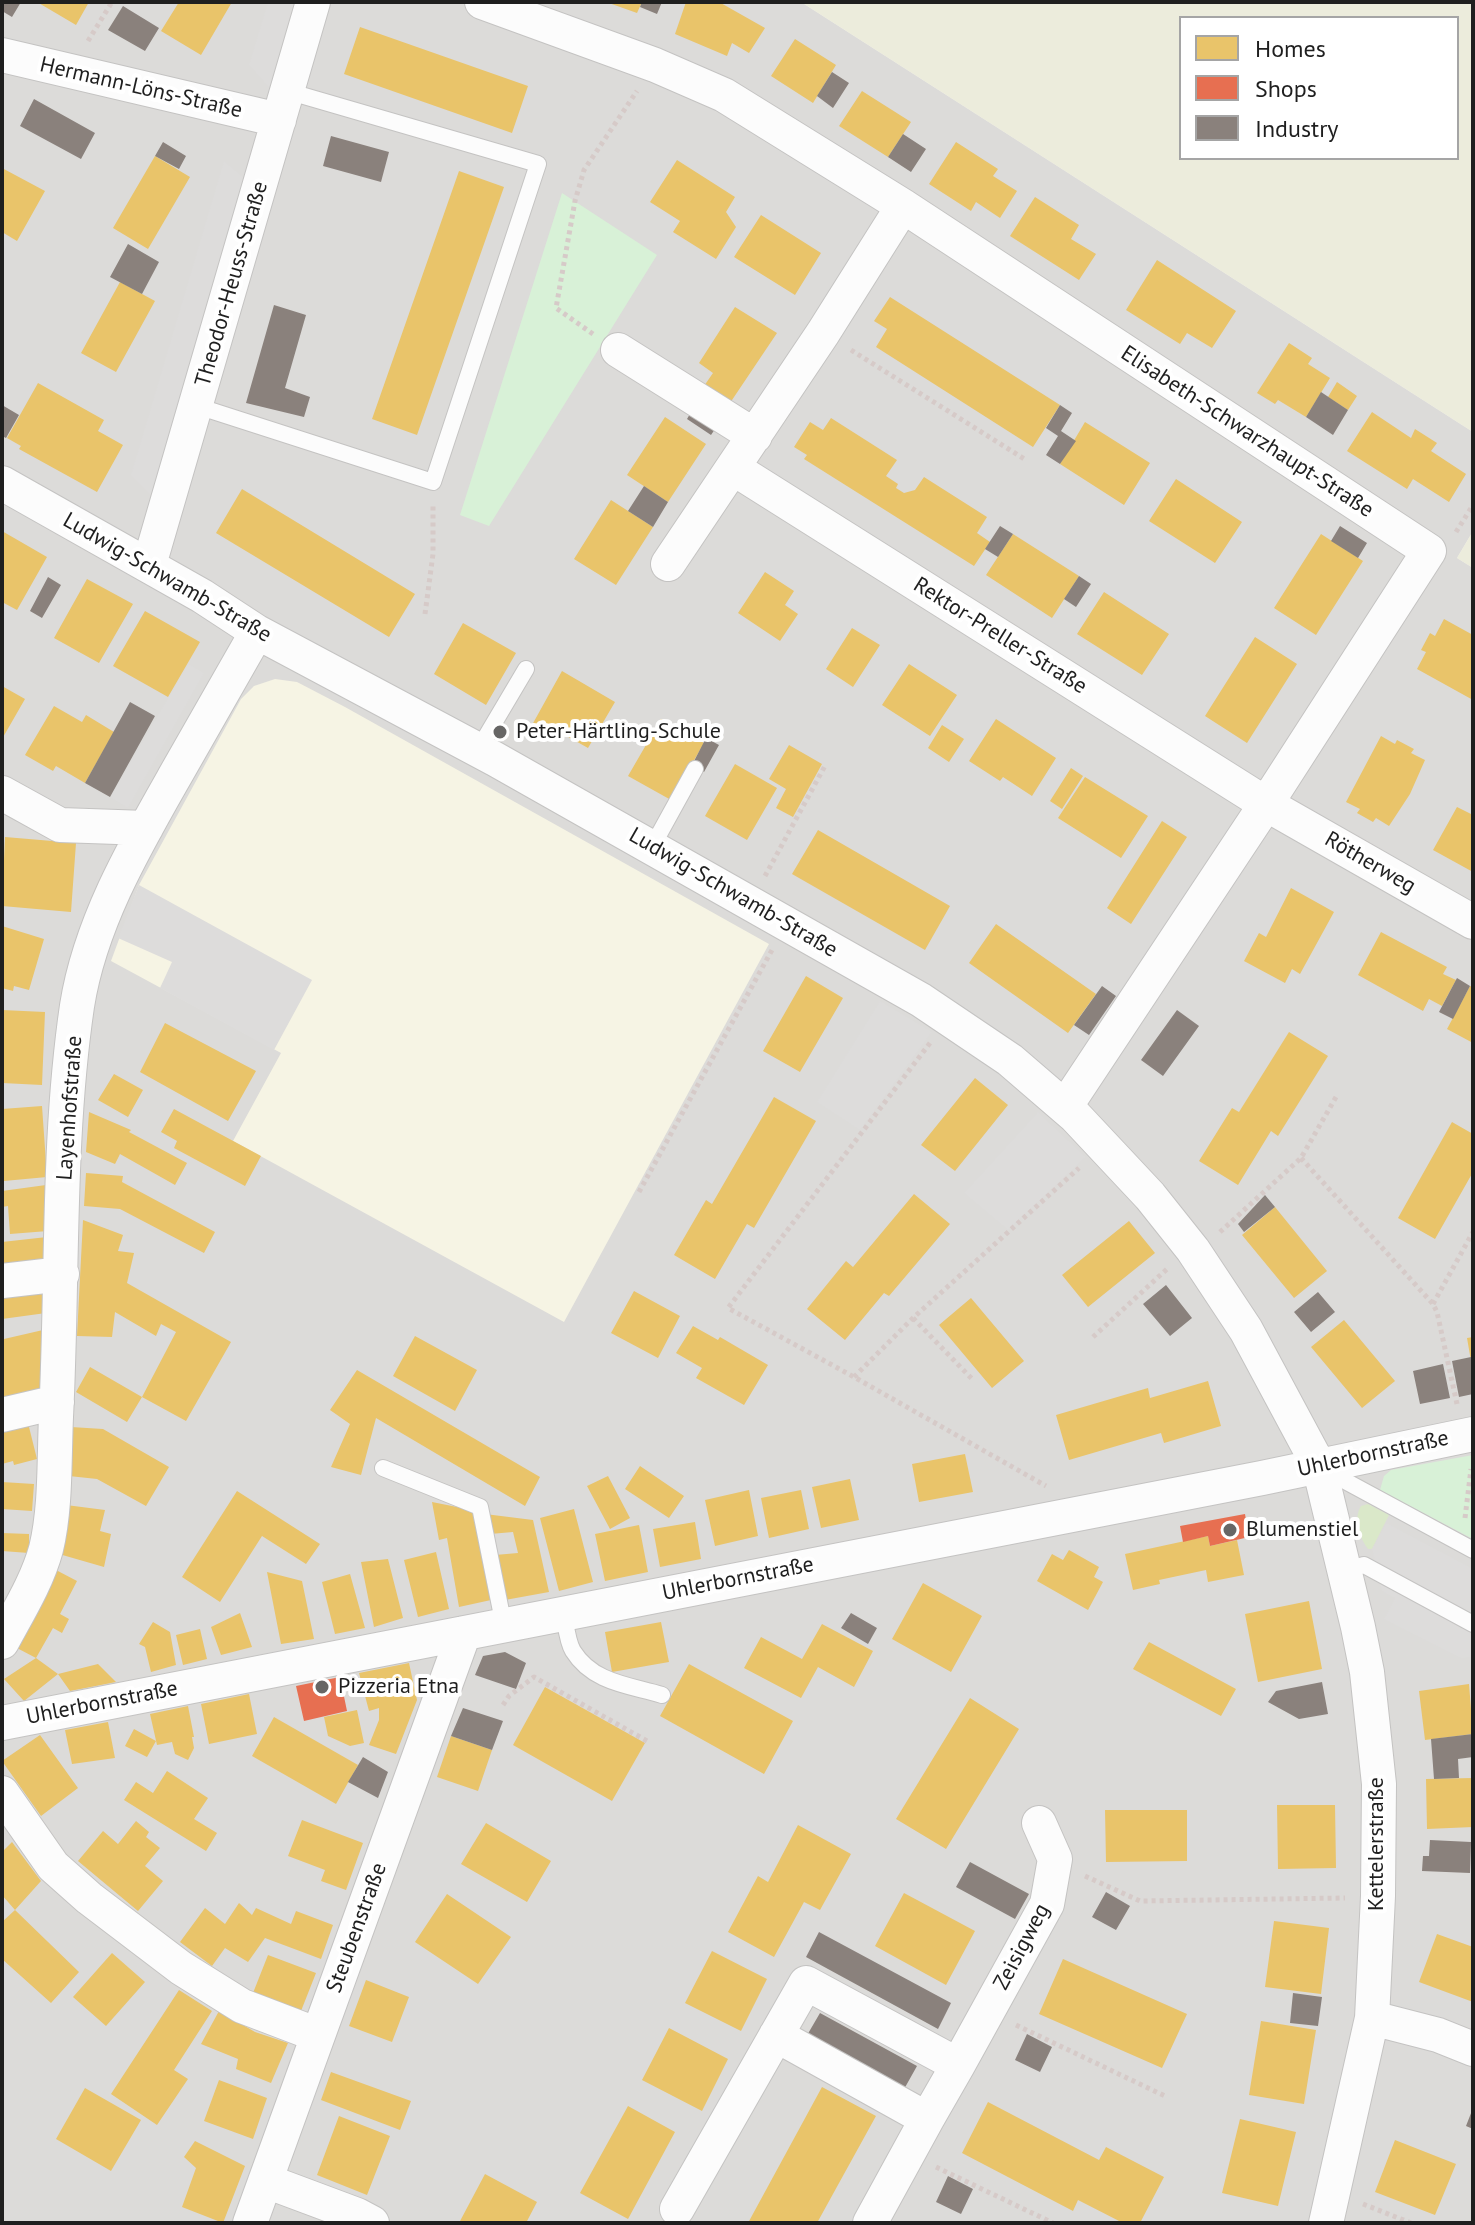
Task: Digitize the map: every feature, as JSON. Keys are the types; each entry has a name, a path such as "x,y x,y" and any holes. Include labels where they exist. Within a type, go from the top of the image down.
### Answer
{"street":[{"name":"Theodor-Heuss-Straße","path":"149,565 313,2"},
{"name":"Elisabeth-Schwarzhaupt-Straße","path":"482,2 655,65 724,95 903,206 1429,551 1065,1107"},
{"name":"Hermann-Löns-Straße","path":"2,55 283,105"},
{"path":"668,564 823,333 903,206"},
{"path":"618,350 755,436"},
{"name":"Rektor-Preller-Straße","path":"733,468 1266,804"},
{"name":"Ludwig-Schwamb-Straße","path":"2,483 149,565 257,632 478,750 921,1000 1010,1060 1065,1107 1150,1196 1193,1250 1246,1330 1319,1466"},
{"name":"Layenhofstraße","path":"2,1642 36,1577 46,1547 57,1402 67,1099 77,1005 89,954 110,900 146,828 257,632"},
{"path":"2,793 60,825 146,828"},
{"name":"Rötherweg","path":"1266,804 1473,922"},
{"path":"2,1281 62,1274"},
{"path":"2,1415 57,1402"},
{"name":"Uhlerbornstraße","path":"2,1723 1319,1466 1466,1426"},
{"name":"Kettelerstraße","path":"1319,1466 1367,1672 1379,1784 1372,2018 1326,2223"},
{"name":"Steubenstraße","path":"250,2223 464,1633"},
{"path":"2,1793 53,1866 89,1898 181,1968 242,2006 318,2035"},
{"name":"Zeisigweg","path":"870,2223 1047,1904 1055,1859 1039,1823"},
{"path":"677,2209 806,1983 958,2065"},
{"path":"1372,2018 1438,2035 1473,2049"},
{"path":"776,2035 927,2119"},
{"path":"266,2181 372,2223"}],"lane":[{"path":"197,406 433,482 538,164 283,105"},
{"path":"478,750 526,669"},
{"path":"652,847 695,769"},
{"path":"1319,1466 1467,1547"},
{"path":"383,1468 480,1507 504,1626"},
{"path":"1345,1570 1364,1565 1473,1624"},
{"path":"564,1614 572,1650 591,1671 608,1682 662,1695"}],"path":[{"path":"84,48 112,2"},
{"path":"618,350 556,308 575,201 584,170 655,65"},
{"path":"823,333 1026,460"},
{"path":"425,614 433,554 433,482"},
{"path":"759,886 826,764"},
{"path":"639,1192 778,939"},
{"path":"938,1032 728,1308 1047,1487"},
{"path":"1210,1241 1301,1158 1336,1097"},
{"name":"Uhlerbornstraße","path":"1301,1158 1433,1304 1466,1426"},
{"path":"854,1377 913,1318 1079,1168"},
{"path":"1433,1304 1473,1232"},
{"path":"1093,1337 1177,1260"},
{"path":"913,1318 973,1380"},
{"path":"1467,1547 1471,1467"},
{"path":"503,1705 509,1696 534,1677 647,1741"},
{"path":"1084,1875 1140,1901 1360,1898"},
{"path":"1004,2020 1167,2097"},
{"path":"924,2161 1053,2223"},
{"path":"1351,2200 1411,2223"}],"shaded area":[{"path":"2,2 801,2 1473,432 1473,531 1457,558 1473,568 1473,2223 2,2223"},
{"path":"268,2 298,2 272,91 249,65"},
{"path":"224,161 248,181 155,499 131,475"},
{"path":"188,664 204,673 128,808 110,797"},
{"path":"275,679 297,682 345,707 769,944 564,1322 233,1141 281,1053 111,961 139,885 241,699 254,686"},
{"path":"139,885 312,980 274,1050 160,988 172,962 118,938"},
{"path":"880,1001 932,1032 860,1130 817,1102"},
{"path":"1038,1112 1086,1157 1008,1230 964,1193"},
{"path":"1386,1523 1473,1569 1473,1657 1461,1658 1384,1619 1395,1598 1382,1591 1372,1549"}],"green space":[{"path":"801,2 1473,2 1473,432"},
{"path":"562,193 657,255 489,526 460,515"},
{"path":"1473,531 1473,568 1457,558"},
{"path":"1473,1455 1473,1539 1380,1490 1384,1476 1391,1470"},
{"path":"1368,1504 1389,1515 1372,1549 1365,1544 1357,1522 1361,1506"}],"building: Homes":[{"path":"37,2 89,2 76,25"},
{"path":"179,2 232,2 201,55 161,31"},
{"path":"606,2 642,2 637,13"},
{"path":"686,2 719,2 765,28 749,53 732,43 727,56 675,34"},
{"path":"360,27 528,86 512,133 344,74"},
{"path":"795,39 836,65 813,103 771,76"},
{"path":"862,91 911,122 888,157 839,126"},
{"path":"956,142 998,169 993,176 1017,191 1000,218 976,202 971,211 929,184"},
{"path":"155,156 190,177 148,249 113,228"},
{"path":"677,160 735,197 726,212 736,227 716,259 673,232 680,221 650,202"},
{"path":"2,168 45,191 17,241 2,232"},
{"path":"459,171 504,187 417,435 372,419"},
{"path":"1035,197 1079,225 1071,239 1096,254 1079,280 1010,236"},
{"path":"761,215 821,253 795,295 734,257"},
{"path":"1157,260 1236,311 1212,348 1187,333 1180,344 1126,310"},
{"path":"120,282 155,301 116,372 81,353"},
{"path":"890,297 1060,405 1033,447 876,347 887,329 874,321"},
{"path":"735,307 777,333 730,403 704,386 713,373 699,363"},
{"path":"1289,343 1312,358 1308,364 1330,378 1306,417 1278,400 1275,404 1257,393"},
{"path":"1337,382 1357,396 1348,410 1328,397"},
{"path":"38,383 104,420 98,431 123,445 97,492 19,449 21,446 7,438"},
{"path":"1372,412 1411,438 1415,429 1437,443 1431,451 1466,474 1449,502 1413,479 1407,489 1347,451"},
{"path":"665,417 706,444 668,502 627,475"},
{"path":"831,418 897,460 886,476 898,484 896,488 904,493 915,490 924,477 987,517 977,533 990,542 974,566 804,459 807,455 794,447 810,422 823,430"},
{"path":"1085,422 1150,463 1124,505 1060,464"},
{"path":"1176,479 1242,522 1215,563 1149,521"},
{"path":"242,489 415,594 389,637 216,533"},
{"path":"611,500 653,527 616,585 574,559"},
{"path":"2,531 47,557 17,610 2,602"},
{"path":"1013,534 1079,576 1052,618 986,575"},
{"path":"1321,534 1363,561 1316,635 1274,608"},
{"path":"765,572 794,591 785,605 798,614 780,641 738,613"},
{"path":"87,579 133,604 99,663 54,638"},
{"path":"1104,592 1169,634 1142,675 1077,634"},
{"path":"145,611 200,642 168,697 113,666"},
{"path":"1444,619 1473,635 1473,700 1417,669 1426,652 1421,650 1430,633 1435,636"},
{"path":"463,623 516,653 486,705 434,674"},
{"path":"852,628 880,645 853,687 826,669"},
{"path":"1255,637 1297,664 1247,743 1205,716"},
{"path":"909,664 957,695 930,736 882,705"},
{"path":"562,671 615,702 588,748 563,734 560,741 532,725"},
{"path":"2,686 25,699 2,739"},
{"path":"54,706 82,722 86,715 114,732 85,783 56,766 53,771 25,755"},
{"path":"661,719 704,743 671,800 628,776"},
{"path":"996,719 1056,758 1032,796 1003,777 1000,781 969,761"},
{"path":"942,725 964,739 949,762 928,748"},
{"path":"1381,736 1414,749 1411,753 1425,760 1410,794 1389,826 1376,818 1373,822 1357,813 1360,809 1346,802"},
{"path":"789,745 822,764 793,817 776,808 786,789 769,779"},
{"path":"735,764 777,788 747,840 705,816"},
{"path":"1071,768 1083,776 1062,809 1050,801"},
{"path":"1085,777 1148,816 1121,858 1058,818"},
{"path":"1457,807 1473,815 1473,872 1433,850"},
{"path":"1162,821 1187,837 1131,924 1107,908"},
{"path":"818,830 950,906 925,950 792,874"},
{"path":"5,837 76,843 71,912 2,906"},
{"path":"1291,888 1334,912 1300,974 1292,969 1285,983 1244,961 1259,933 1266,937"},
{"path":"996,924 1096,994 1068,1033 969,963"},
{"path":"2,926 44,939 29,990 14,986 13,991 2,988"},
{"path":"1381,932 1447,967 1443,974 1456,980 1442,1006 1429,999 1423,1011 1358,975"},
{"path":"806,976 843,998 800,1072 763,1051"},
{"path":"1470,986 1473,987 1473,1043 1447,1029"},
{"path":"2,1010 45,1012 42,1085 2,1083"},
{"path":"165,1023 256,1071 228,1121 140,1072"},
{"path":"1289,1032 1328,1056 1278,1136 1271,1131 1238,1185 1199,1161 1232,1108 1239,1112"},
{"path":"114,1074 143,1090 128,1117 98,1100"},
{"path":"975,1078 1008,1105 955,1171 921,1145"},
{"path":"774,1097 816,1121 754,1228 747,1224 715,1279 674,1255 706,1200 712,1204"},
{"path":"42,1106 47,1177 4,1181 2,1109"},
{"path":"174,1109 261,1156 245,1186 174,1148 177,1141 161,1132"},
{"path":"89,1112 131,1130 129,1132 187,1163 175,1185 120,1154 115,1164 86,1152"},
{"path":"1452,1122 1473,1134 1473,1172 1435,1239 1398,1218"},
{"path":"86,1173 123,1176 122,1182 215,1232 204,1253 120,1209 84,1206"},
{"path":"46,1185 48,1231 10,1234 8,1206 2,1207 2,1191"},
{"path":"914,1194 950,1224 889,1296 884,1293 845,1340 807,1309 846,1261 853,1267"},
{"path":"1275,1207 1327,1271 1294,1298 1242,1235"},
{"path":"83,1220 123,1235 118,1251 134,1253 127,1283 231,1342 186,1421 142,1397 176,1332 161,1324 156,1336 115,1312 112,1337 77,1336"},
{"path":"1129,1221 1155,1253 1088,1307 1062,1275"},
{"path":"47,1237 47,1262 2,1267 2,1242"},
{"path":"47,1288 46,1313 2,1319 2,1294"},
{"path":"634,1291 680,1316 658,1358 611,1333"},
{"path":"971,1298 1024,1361 992,1388 939,1325"},
{"path":"1344,1320 1395,1381 1362,1408 1311,1347"},
{"path":"693,1326 718,1340 720,1337 768,1365 744,1405 696,1378 702,1368 676,1353"},
{"path":"43,1330 40,1393 2,1402 4,1339"},
{"path":"415,1336 477,1370 455,1411 393,1376"},
{"path":"1473,1337 1473,1361 1471,1361 1467,1338"},
{"path":"90,1367 142,1397 127,1422 76,1392"},
{"path":"357,1370 540,1477 525,1506 376,1418 361,1475 331,1467 350,1424 330,1410"},
{"path":"1208,1381 1221,1426 1164,1443 1161,1433 1069,1460 1056,1415 1148,1388 1150,1398"},
{"path":"28,1423 37,1459 14,1465 13,1461 2,1464 2,1429"},
{"path":"71,1427 103,1429 169,1467 146,1506 97,1479 69,1476"},
{"path":"965,1454 973,1492 919,1502 912,1464"},
{"path":"640,1466 684,1496 669,1518 625,1489"},
{"path":"608,1476 630,1518 610,1529 587,1486"},
{"path":"850,1479 859,1520 821,1528 812,1487"},
{"path":"2,1482 34,1484 32,1511 2,1509"},
{"path":"749,1490 758,1536 715,1546 705,1500"},
{"path":"801,1490 809,1529 769,1538 761,1498"},
{"path":"237,1491 320,1544 306,1564 262,1536 220,1602 182,1577"},
{"path":"432,1502 472,1510 491,1600 459,1607 447,1538 439,1540"},
{"path":"66,1505 105,1510 100,1531 111,1534 104,1567 59,1554"},
{"path":"574,1509 593,1582 559,1591 540,1518"},
{"path":"485,1514 533,1520 549,1592 505,1600 495,1555 518,1553 513,1532 490,1534"},
{"path":"695,1522 701,1559 660,1567 653,1529"},
{"path":"639,1525 648,1572 605,1581 595,1534"},
{"path":"2,1533 29,1534 29,1553 2,1551"},
{"path":"1208,1536 1210,1546 1237,1540 1244,1575 1208,1582 1206,1570 1159,1580 1160,1584 1133,1590 1125,1554"},
{"path":"1069,1550 1099,1567 1094,1577 1103,1582 1088,1610 1037,1581 1052,1554 1063,1560"},
{"path":"436,1552 449,1609 418,1617 404,1560"},
{"path":"388,1559 403,1618 374,1627 361,1562"},
{"path":"56,1570 77,1581 60,1614 69,1619 62,1633 53,1628 36,1658 15,1647"},
{"path":"267,1572 302,1581 314,1639 281,1644"},
{"path":"350,1574 365,1628 335,1634 322,1582"},
{"path":"923,1583 982,1616 951,1672 892,1639"},
{"path":"1309,1601 1322,1669 1258,1682 1245,1614"},
{"path":"240,1613 252,1647 221,1655 211,1627"},
{"path":"153,1622 170,1632 176,1665 151,1672 145,1647 139,1644"},
{"path":"661,1622 669,1662 612,1672 605,1632"},
{"path":"822,1624 873,1651 854,1687 818,1667 801,1698 744,1668 761,1637 802,1659"},
{"path":"200,1629 207,1659 183,1665 176,1635"},
{"path":"1149,1642 1236,1689 1221,1716 1133,1669"},
{"path":"36,1658 58,1674 24,1701 4,1679"},
{"path":"409,1663 417,1700 396,1754 369,1745 379,1720 379,1708 369,1711 359,1673"},
{"path":"98,1664 116,1682 70,1691 58,1674"},
{"path":"689,1664 793,1721 764,1774 660,1716"},
{"path":"1469,1684 1473,1734 1425,1740 1419,1691"},
{"path":"545,1687 645,1743 612,1801 513,1745"},
{"path":"249,1694 257,1734 209,1744 201,1704"},
{"path":"970,1698 1019,1729 946,1849 896,1819"},
{"path":"188,1706 194,1748 188,1760 175,1754 172,1742 157,1745 150,1714"},
{"path":"357,1710 364,1743 350,1746 328,1736 324,1717"},
{"path":"274,1717 358,1765 336,1804 252,1756"},
{"path":"108,1722 115,1758 72,1764 65,1730"},
{"path":"134,1729 156,1741 147,1757 125,1746"},
{"path":"40,1735 78,1788 41,1816 2,1761"},
{"path":"451,1736 492,1750 478,1791 437,1777"},
{"path":"167,1771 208,1798 194,1819 217,1833 206,1851 124,1800 136,1782 153,1793"},
{"path":"1473,1778 1473,1827 1427,1829 1426,1779"},
{"path":"1277,1805 1335,1805 1336,1868 1278,1869"},
{"path":"1105,1810 1187,1810 1187,1861 1106,1862"},
{"path":"302,1820 363,1843 346,1890 321,1881 325,1870 288,1856"},
{"path":"136,1821 149,1832 146,1837 160,1848 145,1866 163,1881 138,1911 78,1861 103,1831 118,1844"},
{"path":"486,1823 551,1861 527,1902 461,1864"},
{"path":"798,1825 851,1854 820,1910 804,1902 774,1957 728,1932 758,1876 768,1882"},
{"path":"12,1842 41,1881 15,1910 2,1895 2,1852"},
{"path":"904,1893 975,1931 946,1985 875,1946"},
{"path":"447,1894 511,1937 478,1984 415,1942"},
{"path":"239,1903 252,1915 256,1908 291,1924 296,1911 333,1925 321,1959 265,1938 248,1962 225,1948 212,1966 180,1942 205,1908 225,1924"},
{"path":"15,1910 79,1972 51,2003 2,1959 2,1922"},
{"path":"1274,1921 1329,1928 1321,1994 1265,1987"},
{"path":"1437,1934 1473,1947 1473,2002 1419,1982"},
{"path":"712,1951 767,1979 741,2031 685,2003"},
{"path":"112,1953 145,1982 106,2026 73,1997"},
{"path":"268,1955 316,1973 301,2011 253,1993"},
{"path":"1063,1959 1187,2014 1162,2068 1039,2014"},
{"path":"366,1980 409,1997 392,2042 349,2026"},
{"path":"179,1990 212,2011 174,2070 188,2079 157,2125 111,2094"},
{"path":"219,2011 255,2032 288,2043 271,2083 236,2069 238,2059 201,2044"},
{"path":"1261,2021 1316,2030 1304,2104 1249,2095"},
{"path":"669,2028 728,2059 702,2111 642,2080"},
{"path":"331,2072 411,2101 400,2130 321,2100"},
{"path":"219,2080 267,2098 253,2139 204,2121"},
{"path":"822,2087 876,2116 817,2223 748,2223"},
{"path":"85,2088 141,2120 111,2171 56,2139"},
{"path":"988,2102 1099,2160 1106,2147 1164,2177 1140,2223 1123,2223 1078,2200 1073,2211 962,2153"},
{"path":"628,2106 675,2132 628,2219 580,2193"},
{"path":"339,2116 390,2136 367,2195 317,2175"},
{"path":"1240,2119 1296,2132 1278,2206 1222,2193"},
{"path":"1395,2140 1456,2164 1435,2215 1375,2192"},
{"path":"195,2141 245,2166 223,2223 182,2207 196,2168 184,2157"},
{"path":"485,2174 537,2202 526,2223 459,2223"}],"building: Shops":[{"path":"1245,1514 1249,1537 1210,1546 1208,1536 1183,1542 1180,1526"},
{"path":"340,1677 347,1711 304,1721 296,1686"}],"building: Industry":[{"path":"2,2 21,2 12,17 2,11"},
{"path":"642,2 662,2 657,14 640,7"},
{"path":"123,6 159,28 145,51 108,30"},
{"path":"832,72 849,83 833,108 817,96"},
{"path":"34,99 95,133 81,159 20,126"},
{"path":"903,134 926,149 911,172 888,157"},
{"path":"331,136 389,152 381,182 323,166"},
{"path":"163,142 186,156 179,169 155,156"},
{"path":"128,244 159,262 142,294 110,277"},
{"path":"274,305 306,315 285,388 310,397 304,417 246,403"},
{"path":"1321,392 1348,410 1333,435 1306,417"},
{"path":"2,405 19,415 6,438 2,436"},
{"path":"1060,405 1072,413 1061,431 1076,441 1060,464 1046,455 1058,436 1046,428"},
{"path":"694,407 719,423 711,435 687,419"},
{"path":"644,486 668,502 653,527 628,511"},
{"path":"1000,526 1013,534 998,557 985,549"},
{"path":"1340,526 1367,543 1358,558 1331,541"},
{"path":"1079,576 1091,584 1076,607 1064,599"},
{"path":"48,577 61,585 42,618 30,611"},
{"path":"130,702 155,716 110,797 85,783"},
{"path":"706,738 719,745 704,772 692,765"},
{"path":"1457,978 1470,986 1453,1019 1439,1012"},
{"path":"1102,986 1116,996 1089,1035 1074,1025"},
{"path":"1177,1010 1199,1026 1163,1076 1141,1060"},
{"path":"1265,1195 1275,1207 1244,1232 1238,1224"},
{"path":"1166,1285 1192,1318 1170,1336 1143,1304"},
{"path":"1318,1292 1335,1312 1311,1332 1294,1312"},
{"path":"1471,1357 1473,1394 1459,1397 1452,1361"},
{"path":"1443,1364 1450,1398 1420,1404 1413,1371"},
{"path":"851,1613 877,1628 868,1644 841,1628"},
{"path":"505,1652 526,1663 516,1689 475,1675 483,1656"},
{"path":"1322,1682 1328,1714 1299,1719 1268,1702 1276,1691"},
{"path":"463,1708 503,1721 492,1750 451,1736"},
{"path":"1473,1734 1473,1757 1458,1759 1459,1778 1434,1779 1431,1739"},
{"path":"363,1757 388,1772 378,1798 348,1782"},
{"path":"1430,1840 1471,1842 1470,1873 1422,1871 1423,1856 1429,1856"},
{"path":"970,1862 1029,1894 1015,1919 956,1887"},
{"path":"1106,1892 1130,1906 1116,1930 1092,1917"},
{"path":"819,1932 951,2003 938,2029 806,1957"},
{"path":"1293,1993 1322,1997 1318,2026 1290,2023"},
{"path":"820,2013 917,2066 903,2091 806,2037"},
{"path":"1027,2034 1052,2047 1040,2072 1015,2060"},
{"path":"1473,2108 1473,2129 1466,2126"},
{"path":"948,2176 973,2189 961,2214 936,2202"}],"place":[{"name":"Peter-Härtling-Schule","path":"500,732"},
{"name":"Blumenstiel","path":"1230,1530"},
{"name":"Pizzeria Etna","path":"322,1687"}]}
